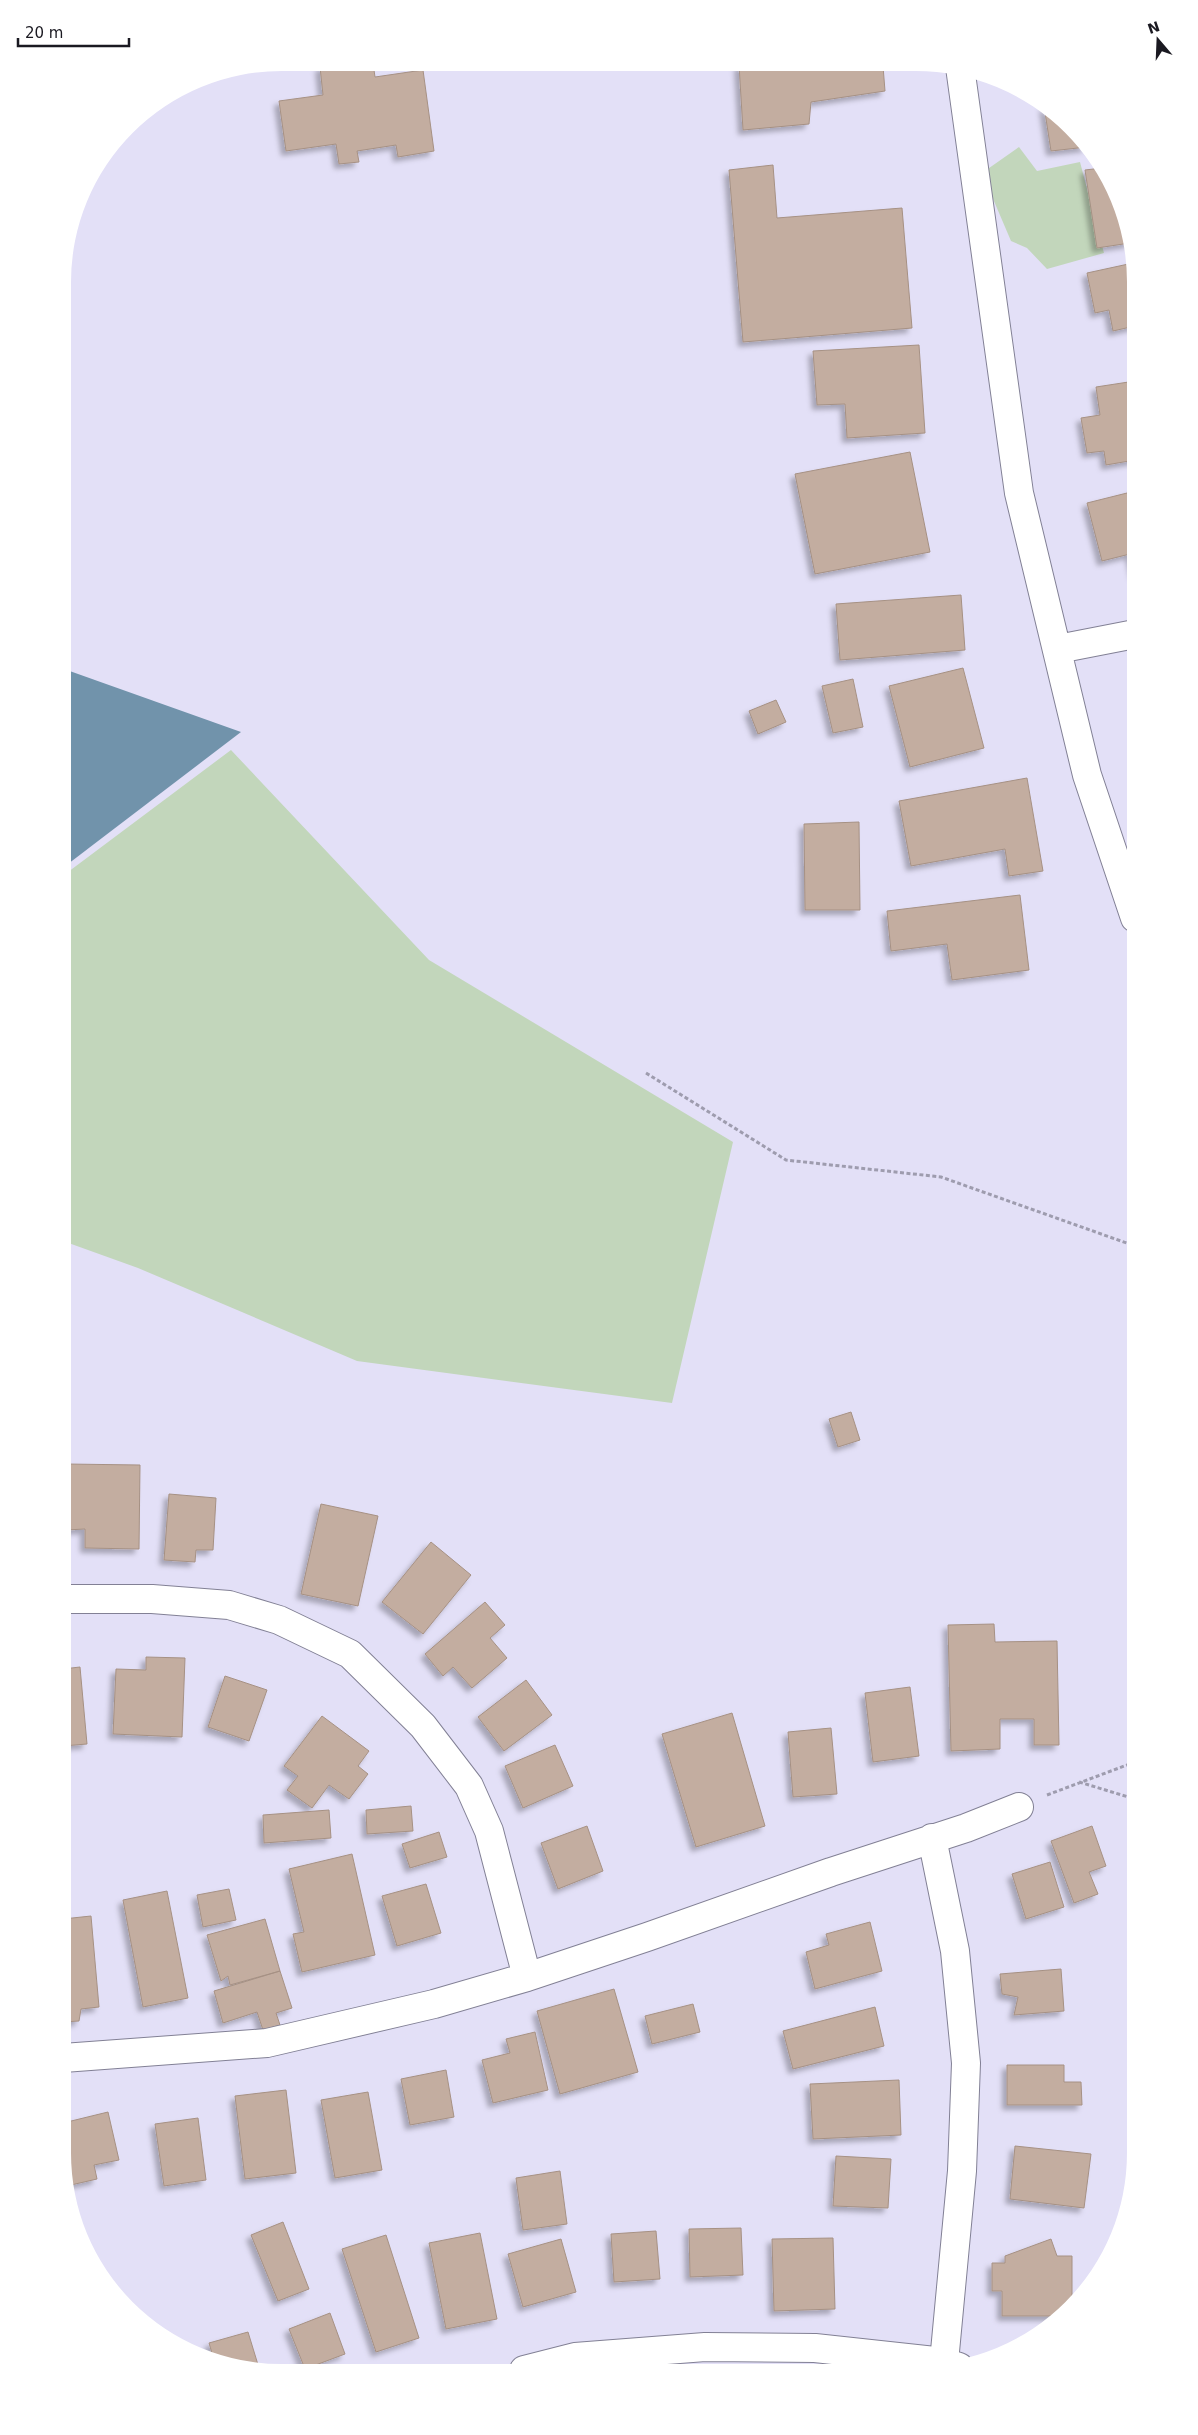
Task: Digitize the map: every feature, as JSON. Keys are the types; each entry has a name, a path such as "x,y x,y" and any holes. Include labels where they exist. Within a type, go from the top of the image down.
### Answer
{"street":[{"path":"961,76 1019,493 1088,775 1127,894"},
{"path":"1058,649 1127,636"},
{"path":"71,1599 152,1599 229,1605 279,1620 350,1654 423,1726 469,1786 489,1831 527,1977"},
{"path":"71,2057 266,2043 426,2006 527,1977 1019,1807"},
{"path":"932,1838 955,1952 966,2063 951,2361"},
{"path":"548,2364 575,2357 705,2347 815,2348 937,2362"}],"path":[{"path":"646,1073 786,1160 940,1177 1127,1243"},
{"path":"1019,1807 1078,1782 1127,1765"},
{"path":"1078,1782 1127,1797"}],"green space":[{"path":"1019,147 1037,171 1080,162 1104,253 1047,269 1027,248 1011,241 982,173"},
{"path":"231,750 429,960 733,1142 672,1403 357,1361 138,1268 71,1244 71,870"}],"water":[{"path":"71,671 241,732 71,862"}],"building":[{"path":"320,71 374,71 375,77 423,71 434,151 398,157 396,145 357,151 359,162 339,164 336,144 286,151 279,101 323,95"},
{"path":"739,71 883,71 885,91 811,102 809,124 743,130"},
{"path":"1046,116 1065,133 1078,148 1051,151"},
{"path":"773,165 777,218 902,208 912,328 743,342 729,170"},
{"path":"1093,169 1105,189 1116,214 1123,244 1097,248 1085,170"},
{"path":"1126,265 1127,328 1113,331 1109,310 1095,313 1087,273"},
{"path":"919,345 925,433 847,438 845,404 817,405 813,351"},
{"path":"1127,382 1127,461 1106,465 1104,451 1087,453 1081,418 1100,415 1096,387"},
{"path":"910,452 930,552 815,574 795,474"},
{"path":"1127,493 1127,555 1102,561 1087,503"},
{"path":"961,595 965,650 840,660 836,604"},
{"path":"963,668 984,748 910,767 889,686"},
{"path":"853,679 863,727 833,733 822,686"},
{"path":"776,700 786,722 758,734 749,711"},
{"path":"1027,778 1043,871 1009,876 1005,849 911,866 899,801"},
{"path":"859,822 860,910 805,910 804,824"},
{"path":"1020,895 1029,970 952,980 947,944 891,951 887,911"},
{"path":"851,1412 860,1440 838,1447 829,1419"},
{"path":"71,1464 140,1465 139,1549 85,1548 85,1529 71,1530"},
{"path":"169,1494 216,1498 213,1550 196,1550 195,1562 164,1560"},
{"path":"321,1504 378,1516 358,1606 301,1594"},
{"path":"431,1542 471,1575 423,1634 382,1602"},
{"path":"485,1602 505,1625 490,1638 507,1658 472,1688 453,1667 443,1676 425,1654"},
{"path":"994,1624 995,1642 1057,1641 1059,1745 1034,1745 1034,1719 1000,1719 1000,1749 951,1751 948,1625"},
{"path":"146,1657 185,1658 182,1737 113,1734 116,1669 146,1670"},
{"path":"80,1667 87,1744 71,1745 71,1668"},
{"path":"225,1676 267,1690 249,1741 208,1727"},
{"path":"526,1680 552,1715 504,1751 478,1717"},
{"path":"910,1687 919,1756 873,1762 865,1693"},
{"path":"732,1713 765,1826 696,1847 662,1734"},
{"path":"322,1716 369,1751 358,1766 368,1774 349,1799 329,1785 312,1808 287,1790 298,1776 284,1766"},
{"path":"831,1728 837,1794 793,1797 788,1732"},
{"path":"555,1745 573,1786 523,1808 505,1766"},
{"path":"411,1806 413,1831 367,1834 366,1810"},
{"path":"329,1810 331,1838 264,1843 263,1815"},
{"path":"587,1826 603,1871 558,1889 541,1843"},
{"path":"1092,1826 1106,1866 1089,1872 1098,1894 1074,1903 1051,1841"},
{"path":"439,1832 447,1857 410,1868 402,1844"},
{"path":"352,1854 375,1955 302,1972 293,1934 304,1932 289,1869"},
{"path":"1050,1862 1064,1907 1026,1919 1012,1874"},
{"path":"426,1884 441,1933 397,1946 382,1896"},
{"path":"229,1889 236,1920 203,1927 197,1895"},
{"path":"167,1891 188,1998 143,2007 123,1900"},
{"path":"91,1916 99,2007 81,2009 79,2021 71,2022 71,1918"},
{"path":"265,1919 280,1971 230,1985 228,1976 221,1981 207,1935"},
{"path":"870,1922 882,1971 815,1989 806,1952 829,1945 826,1934"},
{"path":"1061,1969 1064,2011 1014,2015 1018,1997 1002,1994 1000,1974"},
{"path":"280,1971 292,2008 276,2013 280,2025 263,2030 257,2012 223,2023 214,1991"},
{"path":"614,1989 638,2072 560,2094 537,2011"},
{"path":"693,2004 700,2032 652,2044 645,2016"},
{"path":"875,2007 884,2046 793,2069 783,2031"},
{"path":"535,2032 548,2090 493,2103 482,2060 510,2053 506,2039"},
{"path":"1007,2065 1064,2065 1064,2082 1081,2082 1082,2105 1007,2105"},
{"path":"446,2070 454,2117 410,2125 401,2079"},
{"path":"899,2080 901,2135 813,2139 810,2084"},
{"path":"286,2090 296,2173 245,2179 235,2096"},
{"path":"368,2092 382,2170 335,2178 321,2100"},
{"path":"108,2112 119,2160 94,2165 97,2179 74,2184 71,2121"},
{"path":"198,2118 206,2180 164,2186 155,2124"},
{"path":"1015,2146 1091,2154 1084,2208 1010,2199"},
{"path":"836,2156 891,2159 888,2208 833,2206"},
{"path":"560,2171 567,2224 523,2230 516,2178"},
{"path":"283,2222 309,2289 278,2301 251,2235"},
{"path":"741,2228 743,2275 690,2277 689,2229"},
{"path":"656,2231 660,2279 614,2282 611,2234"},
{"path":"480,2233 497,2319 446,2329 429,2243"},
{"path":"386,2235 419,2338 376,2352 342,2249"},
{"path":"833,2238 835,2309 774,2311 772,2239"},
{"path":"561,2239 576,2292 523,2307 508,2254"},
{"path":"1051,2239 1057,2256 1072,2256 1072,2294 1049,2316 1002,2316 1002,2291 992,2291 992,2263 1005,2263 1005,2256"},
{"path":"330,2313 345,2354 318,2364 303,2364 289,2329"},
{"path":"248,2332 257,2362 214,2353 212,2352 209,2343"}]}
